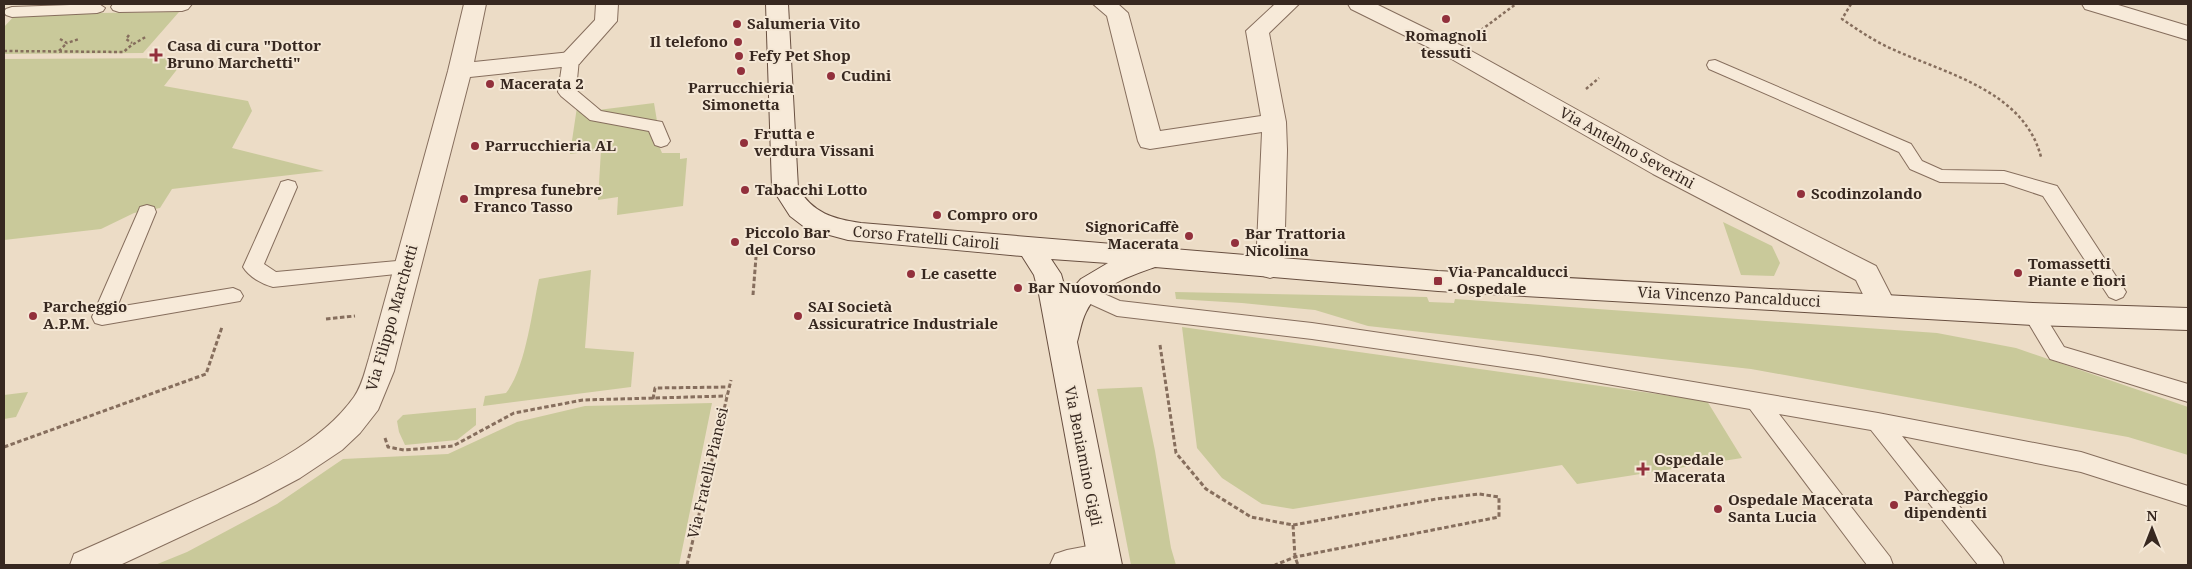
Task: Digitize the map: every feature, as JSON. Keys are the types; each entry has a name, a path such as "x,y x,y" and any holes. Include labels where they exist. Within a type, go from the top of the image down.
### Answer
{"street":[{"name":"Via Filippo Marchetti","path":"86,565 264,483 315,453 354,419 365,406 372,391 408,267 460,72 475,4"},
{"path":"460,72 571,59 606,21 607,4"},
{"name":"Corso Fratelli Cairoli","path":"776,4 784,188 793,204 803,214 825,227 861,233 1270,268"},
{"path":"1270,268 1275,150 1274,122 1257,31 1288,4"},
{"name":"Via Antelmo Severini","path":"1359,4 1456,52 1662,168 1866,273 1882,305"},
{"path":"2094,4 2188,34"},
{"path":"1118,7 1150,141 1274,122"},
{"name":"Via Beniamino Gigli","path":"1030,247 1047,274 1104,562"},
{"name":"Via Beniamino Gigli","path":"1062,347 1070,312 1082,292 1093,282 1153,258"},
{"name":"Via Vincenzo Pancalducci","path":"1270,268 1438,281 2033,314 2125,318 2188,318"},
{"path":"1067,565 1104,562"}],"lane":[{"path":"119,7 182,6 184,4"},
{"path":"11,12 97,8"},
{"path":"571,59 567,92 596,116 656,126 661,141"},
{"path":"1715,65 1905,148 1916,165 1940,176 2004,177 2050,191 2116,292"},
{"path":"288,187 253,267 273,280 408,267"},
{"path":"147,212 102,317 233,296"},
{"path":"1082,292 1117,308 1312,330 1756,400 1878,422 2081,462 2188,496"},
{"path":"2033,314 2057,353 2188,394"},
{"path":"1756,400 1881,565"},
{"path":"1878,422 1992,565"}],"path":[{"path":"1456,52 1516,4"},
{"path":"1851,4 1842,19 1876,43 1985,89 2016,110 2035,136 2050,191"},
{"path":"59,51 66,43"},
{"path":"4,51 124,52 132,43"},
{"path":"1584,91 1599,78"},
{"path":"753,295 756,257"},
{"path":"4,447 206,374 233,296"},
{"path":"326,319 355,316"},
{"path":"1159,338 1176,453 1206,489 1251,518 1294,525 1436,499 1479,494 1499,497 1499,517 1296,557 1275,565"},
{"name":"Via Fratelli Pianesi","path":"687,565 726,396 732,380"},
{"path":"653,399 655,388 729,387"},
{"path":"383,431 388,447 404,450 453,446 514,413 583,400 726,396"},
{"path":"1294,525 1298,565"}],"green space":[{"path":"179,12 143,53 4,54 4,27 16,14"},
{"path":"186,58 164,86 248,101 252,111 232,148 324,171 172,189 160,208 134,213 101,229 4,240 4,59"},
{"path":"654,103 657,121 604,114 598,110"},
{"path":"577,107 653,131 662,153 680,153 680,159 687,158 683,206 617,215 618,197 598,200 601,150 570,154"},
{"path":"1723,222 1772,246 1780,263 1774,276 1741,275"},
{"path":"591,270 585,348 634,352 631,387 483,406 485,396 506,393 519,369 531,322 539,279"},
{"path":"1175,292 1427,297 1429,302 1454,303 1455,299 1937,333 2016,348 2188,407 2188,455 2128,437 1751,369 1368,326 1315,310 1176,299"},
{"path":"1182,327 1707,401 1742,458 1577,484 1562,465 1293,509 1262,504 1222,478 1197,448"},
{"path":"1142,387 1171,548 1176,565 1131,565 1097,389"},
{"path":"28,392 16,417 4,419 4,395"},
{"path":"712,403 679,565 155,565 187,552 277,504 343,459 448,454 517,422 585,406"},
{"path":"476,408 476,425 457,440 405,445 399,432 397,421 403,415"}],"place":[{"name":"Romagnoli tessuti","path":"1446,19"},
{"name":"Salumeria Vito","path":"737,24"},
{"name":"Il telefono","path":"738,42"},
{"name":"Casa di cura \"Dottor Bruno Marchetti\"","path":"156,55"},
{"name":"Fefy Pet Shop","path":"739,56"},
{"name":"Parrucchieria Simonetta","path":"741,71"},
{"name":"Cudini","path":"831,76"},
{"name":"Macerata 2","path":"490,84"},
{"name":"Frutta e verdura Vissani","path":"744,143"},
{"name":"Parrucchieria AL","path":"475,146"},
{"name":"Tabacchi Lotto","path":"745,190"},
{"name":"Scodinzolando","path":"1801,194"},
{"name":"Impresa funebre Franco Tasso","path":"464,199"},
{"name":"Compro oro","path":"937,215"},
{"name":"SignoriCaffè Macerata","path":"1189,236"},
{"name":"Piccolo Bar del Corso","path":"735,242"},
{"name":"Bar Trattoria Nicolina","path":"1235,243"},
{"name":"Tomassetti Piante e fiori","path":"2018,273"},
{"name":"Le casette","path":"911,274"},
{"name":"Via Pancalducci - Ospedale","path":"1438,281"},
{"name":"Bar Nuovomondo","path":"1018,288"},
{"name":"Parcheggio A.P.M.","path":"33,316"},
{"name":"SAI Società Assicuratrice Industriale","path":"798,316"},
{"name":"Ospedale Macerata","path":"1643,469"},
{"name":"Parcheggio dipendenti","path":"1894,505"},
{"name":"Ospedale Macerata Santa Lucia","path":"1718,509"}]}
